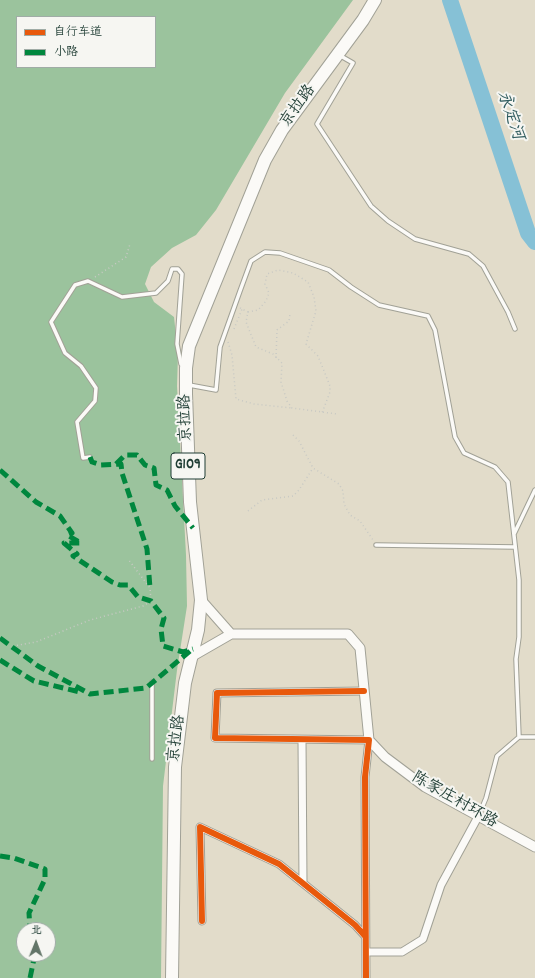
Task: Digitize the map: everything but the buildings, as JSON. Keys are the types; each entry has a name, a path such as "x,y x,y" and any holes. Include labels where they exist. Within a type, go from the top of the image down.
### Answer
{"highway":[{"name":"京拉路","path":"172,978 175,767 185,683 198,630 201,600 190,502 186,368 190,346 264,160 282,130 363,20 374,0"}],"street":[{"path":"201,600 231,634"},
{"path":"191,657 231,634 348,634 360,648 369,740 365,777 366,978"},
{"path":"364,691 217,693 216,738 369,740"},
{"path":"302,740 303,883"},
{"name":"陈家庄村环路","path":"369,740 385,757 425,788 479,815 535,847"},
{"path":"366,952 402,952 423,939 441,885 479,815"},
{"path":"202,921 200,827 279,864 355,925 365,936"}],"lane":[{"path":"338,54 353,63 317,124 371,206 388,221 415,239 469,254 483,266 508,312 515,329"},
{"path":"186,384 216,390 220,347 251,262 265,252 280,253 329,270 350,287 379,305 428,316 434,330 455,436 464,452 495,467 508,482 519,580 519,637 516,660 519,737"},
{"path":"90,457 83,458 77,422 95,402 96,388 81,366 65,353 51,322 75,285 88,282 122,297 156,294 168,281 172,269 178,269 182,274 177,344 181,364 186,368"},
{"path":"514,534 535,490"},
{"path":"376,545 515,547"},
{"path":"152,682 152,759"},
{"path":"479,815 486,798 497,756 519,737 535,737"}],"path":[{"path":"88,282 126,257 130,244"},
{"path":"235,305 248,312 258,310 266,301 269,293 265,284 267,274 278,270 293,273 308,282 314,297 316,311 306,344 318,356 330,386 330,392 322,413"},
{"path":"234,329 242,309"},
{"path":"248,312 246,322 256,347 274,354 282,363 281,382 287,401 292,408"},
{"path":"276,358 277,330 289,321 290,314"},
{"path":"231,336 228,342 232,354 236,399 254,404 337,414"},
{"path":"293,436 299,441 313,468 339,484 343,491 344,504 350,515 360,520 376,545"},
{"path":"248,512 262,500 293,496 299,490 313,468"},
{"path":"13,646 36,642 90,620 143,606 151,601 150,588 128,559"}],"green space":[{"path":"0,0 353,0 285,93 216,210 196,235 172,248 151,267 145,284 154,302 174,317 178,354 177,386 186,555 187,606 177,670 163,786 161,978 0,978"}],"waterway":[{"name":"永定河","path":"450,0 528,233 535,242"}],"marked path":[{"path":"116,464 125,455 137,455 145,465 154,468 156,485 167,490 175,506 193,528"},
{"path":"90,457 92,462 101,465 121,464 122,473 147,549 150,588"},
{"path":"0,470 36,502 60,516 72,533 67,535 81,543 64,543 77,554 73,556 112,582 120,585 128,585 138,597 151,601 164,618 161,629 163,646 183,652 193,649"},
{"path":"0,638 38,666 90,694 146,688 190,651"},
{"path":"0,660 34,681 80,692"},
{"path":"0,856 14,858 45,869 45,879 29,913 30,922"},
{"path":"30,978 33,962"}],"cycle path":[{"path":"364,691 217,693 215,738 369,740 365,777 366,978"},
{"path":"202,921 200,827 279,864 355,925 365,936"}]}
